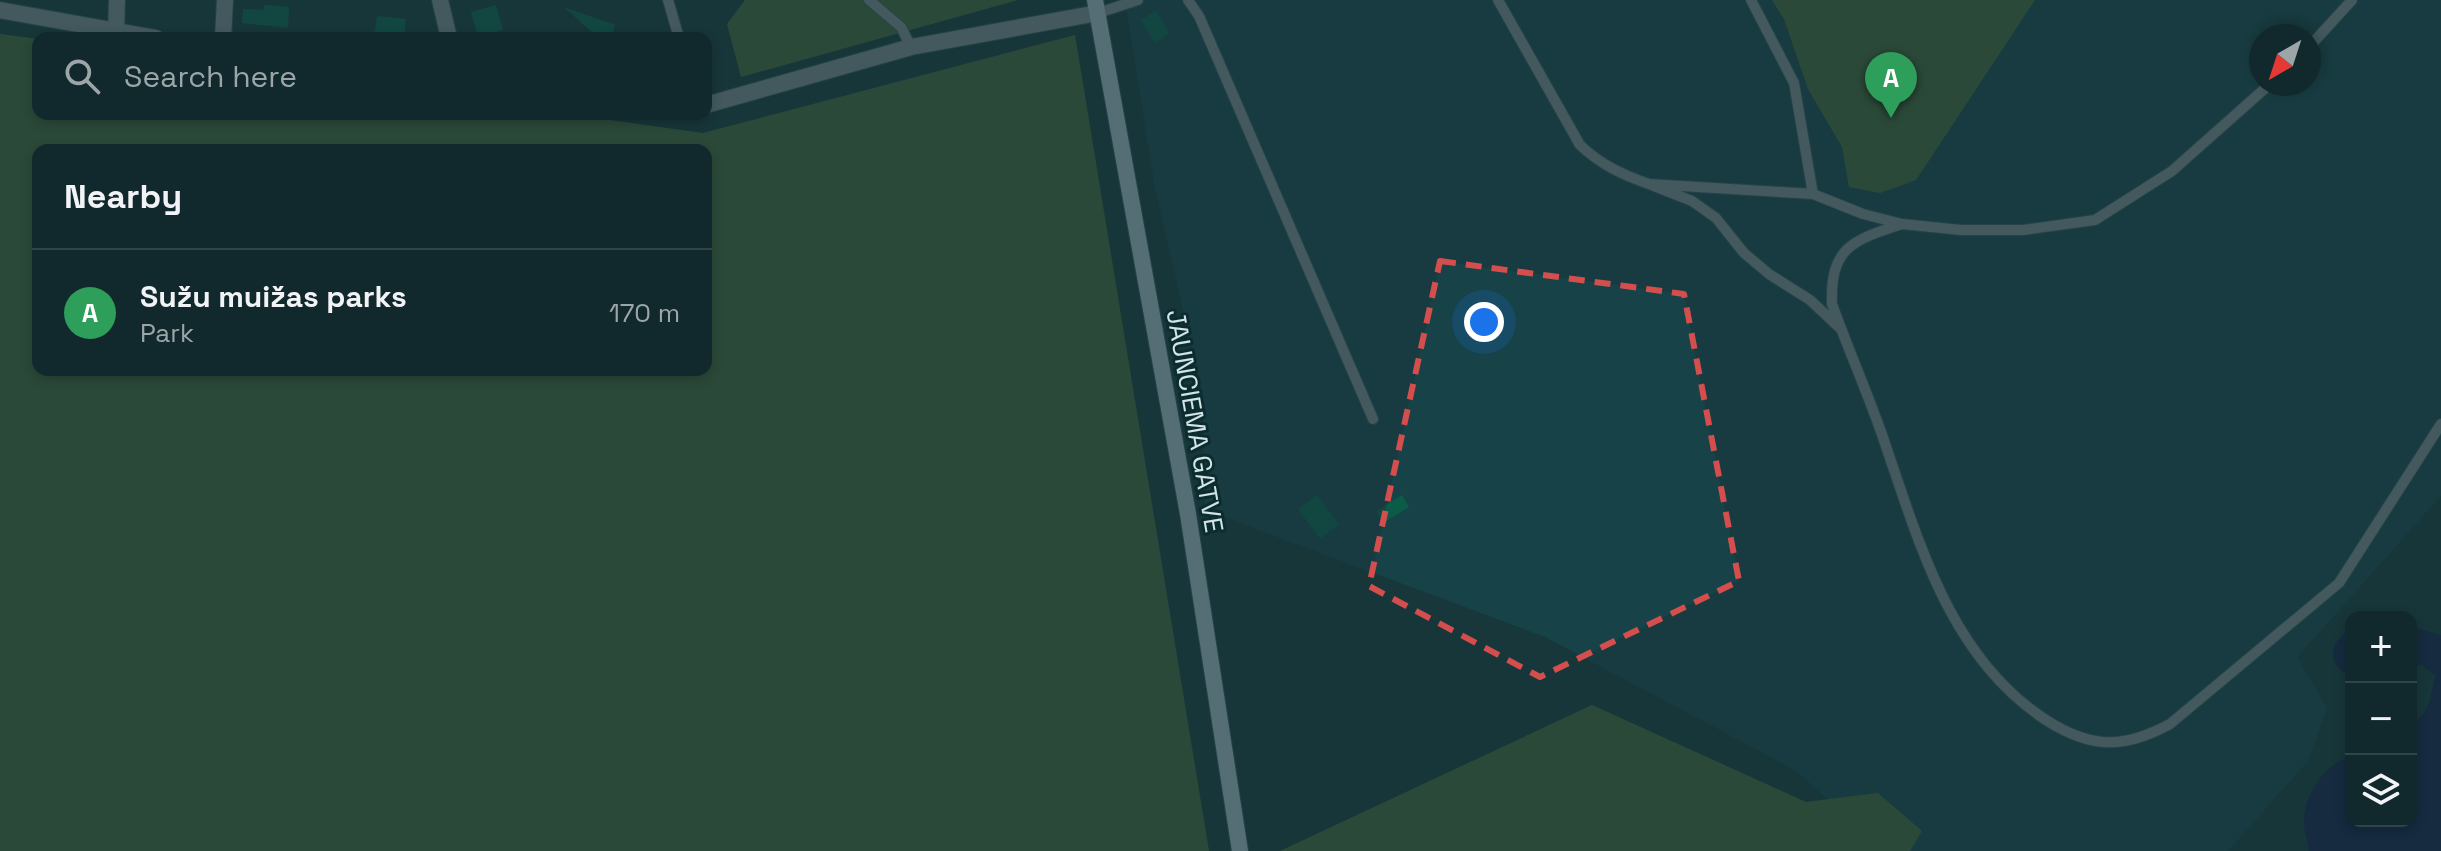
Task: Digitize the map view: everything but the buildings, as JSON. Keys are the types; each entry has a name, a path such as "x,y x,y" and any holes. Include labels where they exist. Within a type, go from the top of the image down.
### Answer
{"main road":[{"name":"JAUNCIEMA GATVE","path":"1096,6 1188,514 1240,851"}],"street":[{"path":"0,10 116,32 117,0"},
{"path":"223,32 225,0"},
{"path":"440,0 448,32"},
{"path":"712,103 911,47 1096,6"}],"lane":[{"path":"668,0 677,32"},
{"path":"869,0 901,27 911,47"},
{"path":"1096,6 1138,0"},
{"path":"1188,0 1199,16 1373,419"},
{"path":"1498,0 1580,145 1596,160 1619,173 1692,201 1716,218 1744,253 1769,274 1810,300 1841,329"},
{"path":"1751,0 1794,83 1813,194"},
{"path":"2321,34 2352,0"},
{"path":"1649,184 1813,194 1863,214 1902,224 1961,230 2023,230 2095,220 2172,171 2256,96"},
{"path":"1902,224 1847,246 1831,274 1832,304 1860,373 1923,555 1946,604 2000,684 2054,725 2090,741 2115,743 2141,740 2170,724 2339,583 2441,424"}],"highlighted area":[{"path":"1440,261 1684,294 1739,581 1540,677 1369,586"}],"shaded area":[{"path":"1125,0 2441,0 2441,496 2297,657 2327,708 2308,761 2228,851 1848,851 1832,803 1795,770 1545,637 1205,510 1203,397 1155,188"}],"green space":[{"path":"745,0 1018,0 741,77 727,24"},
{"path":"1772,0 2035,0 1916,180 1880,193 1849,187 1842,147 1808,89 1784,19"},
{"path":"0,34 32,38 32,120 610,120 703,133 1075,35 1209,851 0,851"},
{"path":"1592,705 1806,802 1878,793 1922,831 1910,851 1280,851"}],"water":[{"path":"2417,628 2441,635 2441,851 2309,851 2304,823 2308,799 2325,772 2345,759 2345,827 2417,827 2417,719 2426,709 2435,676 2422,665 2417,665"},
{"path":"2343,635 2345,672 2337,666 2333,653"}],"place":[{"name":"Sužu muižas parks","path":"1891,118"}]}
